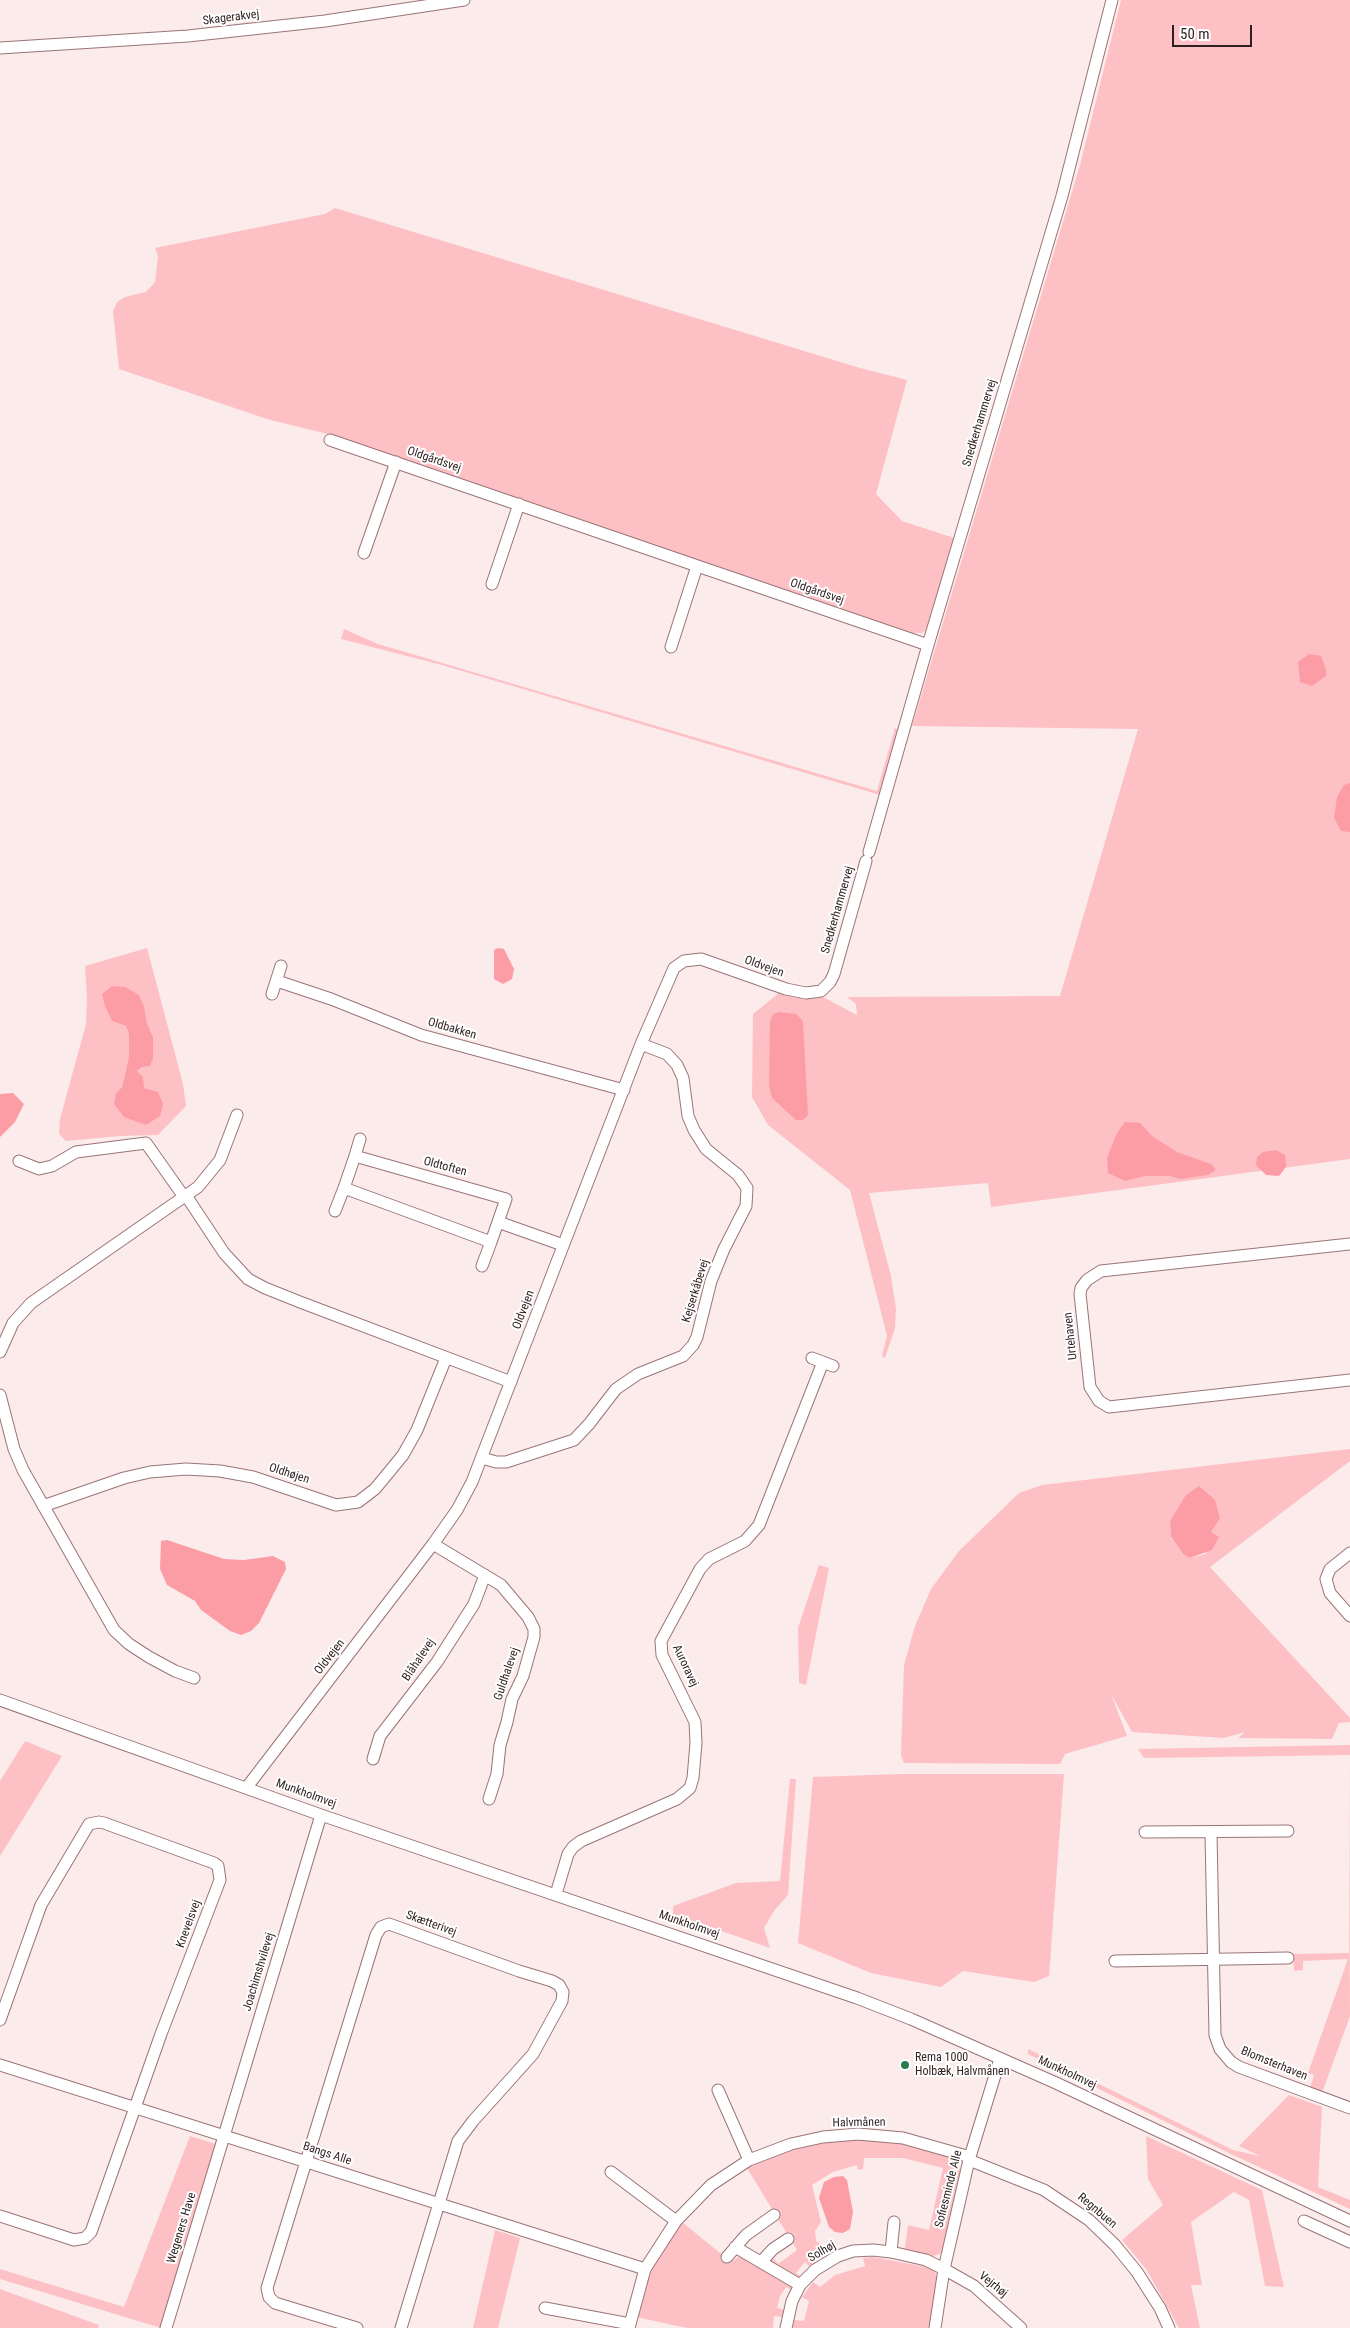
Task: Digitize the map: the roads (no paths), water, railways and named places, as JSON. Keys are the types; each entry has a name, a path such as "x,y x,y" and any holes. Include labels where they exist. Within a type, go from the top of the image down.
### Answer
{"street":[{"name":"Skagerakvej","path":"0,48 188,36 325,21 464,0"},
{"name":"Snedkerhammervej","path":"837,966 928,645 1062,196 1112,0"},
{"name":"Oldgårdsvej","path":"330,440 928,645"},
{"name":"Oldgårdsvej","path":"364,553 396,462"},
{"path":"492,584 519,504"},
{"path":"672,647 697,566"},
{"name":"Oldvejen","path":"247,1787 434,1544 463,1498 482,1458 624,1090 671,974 684,961 695,958 706,960 771,984 806,993 816,992 826,987 837,966"},
{"path":"272,994 281,966"},
{"name":"Oldbakken","path":"277,981 332,998 421,1035 624,1090"},
{"name":"Kejserkåbevej","path":"482,1458 496,1462 506,1462 574,1440 589,1424 616,1388 638,1374 683,1356 693,1346 697,1337 711,1281 724,1249 746,1206 747,1188 738,1175 706,1149 694,1130 688,1116 683,1078 677,1065 667,1054 642,1044"},
{"path":"0,1352 13,1323 31,1304 186,1198 204,1182 223,1154 237,1116"},
{"path":"335,1211 360,1139"},
{"path":"19,1161 39,1169 52,1166 76,1152 143,1142 149,1146 236,1268 257,1284 511,1382"},
{"name":"Oldtoften","path":"354,1156 504,1199 482,1266"},
{"path":"344,1188 491,1242"},
{"path":"498,1222 564,1245"},
{"name":"Urtehaven","path":"1350,1244 1101,1271 1087,1280 1081,1288 1080,1294 1090,1387 1099,1401 1110,1407 1350,1380"},
{"name":"Oldhøjen","path":"43,1506 124,1478 150,1472 186,1469 220,1471 253,1477 336,1505 358,1502 375,1489 403,1455 417,1430 446,1358"},
{"name":"Auroravej","path":"556,1894 568,1854 573,1847 581,1841 672,1802 683,1796 690,1788 693,1778 696,1744 695,1722 662,1655 661,1641 694,1577 704,1564 738,1546 759,1525 823,1362"},
{"path":"0,1395 19,1462 114,1630 129,1644 149,1657 175,1671 194,1678"},
{"name":"Guldhalevej","path":"434,1544 501,1585 528,1617 534,1634 523,1676 512,1699 500,1745 497,1774 490,1800"},
{"path":"1350,1553 1330,1569 1326,1579 1330,1593 1350,1616"},
{"name":"Blåhalevej","path":"373,1759 380,1736 436,1662 474,1604 485,1575"},
{"name":"Munkholmvej","path":"0,1700 321,1815 857,1998 911,2019 1000,2059 1350,2221"},
{"name":"Joachimshvilevej","path":"224,2136 321,1815"},
{"name":"Knevelsvej","path":"0,2020 41,1905 89,1824 99,1822 214,1862 219,1869 220,1880 91,2232 80,2240 73,2240 0,2216"},
{"path":"1145,1832 1288,1831"},
{"name":"Blomsterhaven","path":"1211,1832 1215,2035 1220,2049 1239,2068 1350,2108"},
{"name":"Skætterivej","path":"356,2328 275,2303 269,2296 267,2285 376,1935 383,1926 393,1926 552,1981 559,1985 563,1992 562,2002 533,2054 473,2121 458,2141 401,2328"},
{"path":"1115,1961 1288,1958"},
{"name":"Sofiesminde Alle","path":"935,2328 944,2269 970,2158 1000,2059"},
{"name":"Bangs Alle","path":"0,2065 645,2269"},
{"path":"718,2090 749,2160"},
{"name":"Halvmånen","path":"544,2308 629,2326 645,2269 676,2221 711,2185 749,2160 798,2142 858,2134 903,2138 970,2158"},
{"name":"Wegeners Have","path":"166,2328 224,2136"},
{"name":"Regnbuen","path":"970,2158 1044,2190 1089,2220 1115,2245 1137,2272 1169,2328"},
{"path":"612,2172 676,2221"},
{"path":"727,2258 746,2235 774,2215"},
{"path":"1304,2221 1350,2242"},
{"path":"891,2252 894,2222"},
{"path":"761,2262 773,2249 788,2239"},
{"path":"735,2247 800,2285"},
{"name":"Solhøj","path":"786,2328 792,2301 800,2285 815,2270 838,2256 853,2251 873,2250 891,2252 926,2260 944,2269"},
{"name":"Vejrhøj","path":"944,2269 974,2286 1021,2328"}],"place":[{"name":"Rema 1000 Holbæk, Halvmånen","path":"905,2065"}]}
